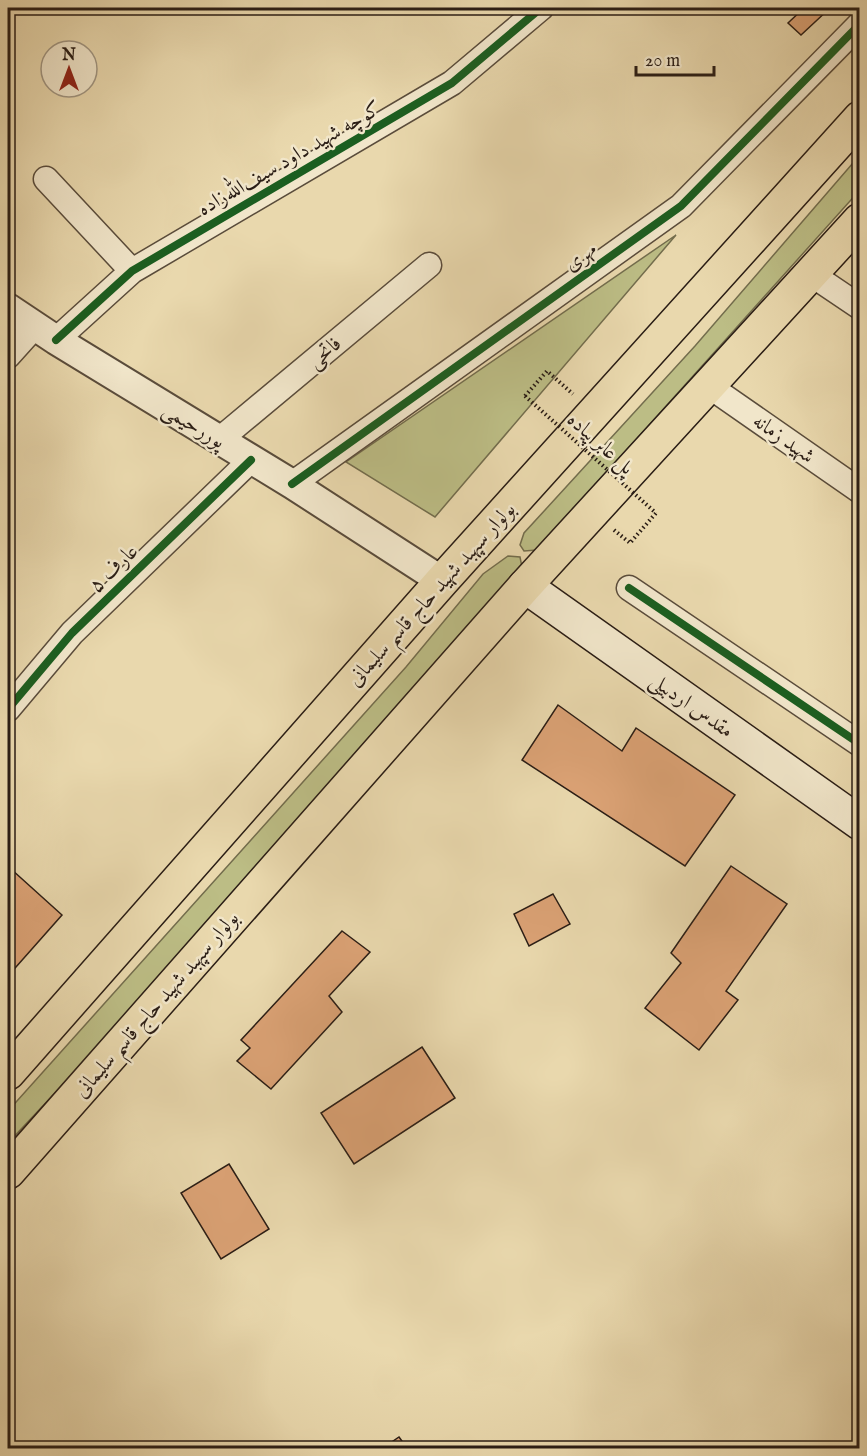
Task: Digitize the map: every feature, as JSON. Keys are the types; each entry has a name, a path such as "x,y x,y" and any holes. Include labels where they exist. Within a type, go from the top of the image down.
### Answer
{"main road":[{"name":"بولوار سپهبد شهید حاج قاسم سلیمانی","path":"8,1073 442,581 860,118"},
{"name":"بولوار سپهبد شهید حاج قاسم سلیمانی","path":"8,1172 525,586 860,220"},
{"name":"مقدس اردبیلی","path":"525,586 860,823"}],"street":[{"name":"کوچه شهید داود سیف‌الله‌زاده","path":"8,356 46,333 132,271 452,83 541,8"},
{"name":"مهری","path":"292,484 681,206 860,24"},
{"path":"46,178 132,271"},
{"name":"فاتحی","path":"219,440 429,265"},
{"path":"811,274 860,307"},
{"name":"پوررحیمی","path":"8,308 292,484 442,581"},
{"name":"شهید زمانه","path":"709,386 860,491"},
{"name":"عارف ۵","path":"8,709 72,633 251,460"},
{"path":"629,588 860,744"}],"green space":[{"path":"859,156 859,191 537,550 524,551 520,545 524,533 695,346"},
{"path":"676,235 435,517 346,462"},
{"path":"508,556 520,557 522,567 87,1059 8,1143 8,1111 406,667 483,574"}],"building":[{"path":"804,8 830,8 801,35 788,23"},
{"path":"558,705 622,751 636,728 735,795 685,866 522,760"},
{"path":"731,866 787,904 726,991 738,1000 699,1050 645,1008 681,963 671,953"},
{"path":"11,869 62,915 8,976 8,873"},
{"path":"553,894 570,924 529,946 514,914"},
{"path":"342,931 370,952 329,996 342,1012 271,1089 237,1061 250,1048 241,1040"},
{"path":"422,1047 455,1098 354,1164 321,1113"},
{"path":"229,1164 269,1229 221,1259 181,1193"},
{"path":"399,1437 407,1448 383,1448"}],"cycle path":[{"path":"56,340 132,271 452,83 541,8"},
{"path":"292,484 681,206 860,24"},
{"path":"8,709 72,633 251,460"},
{"path":"629,588 860,744"}]}
